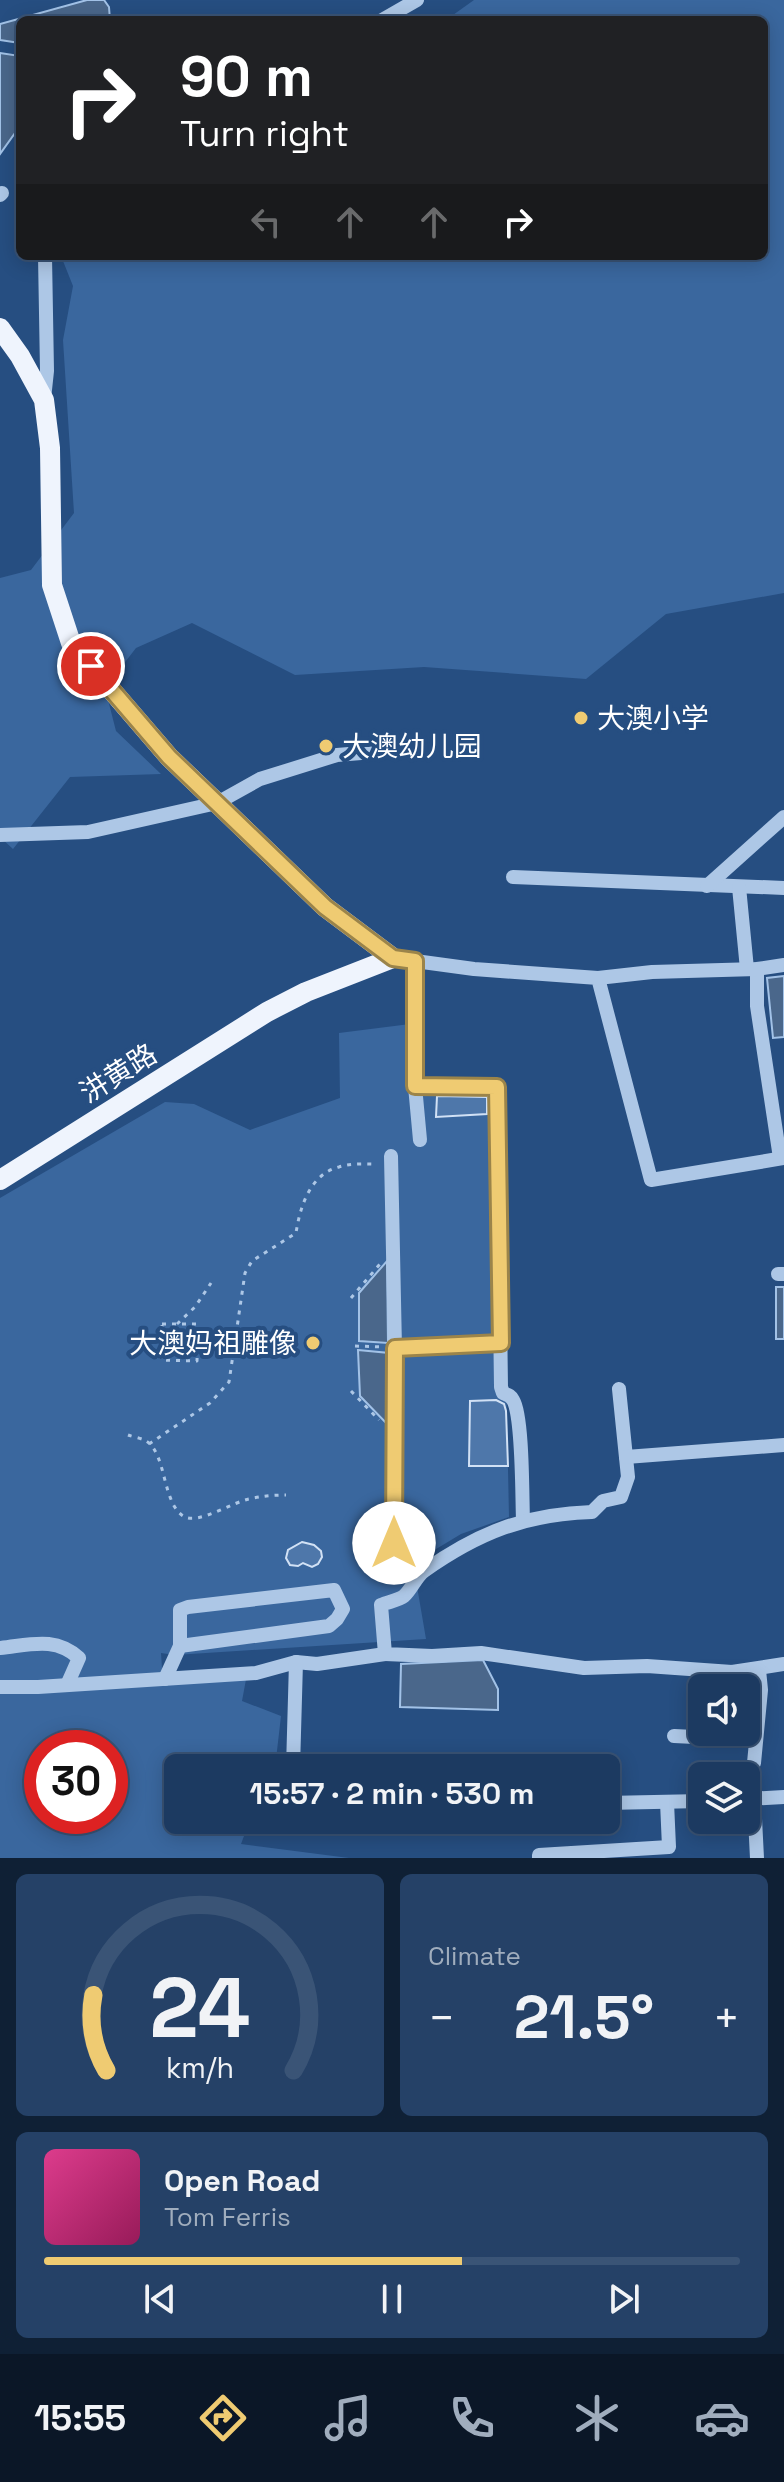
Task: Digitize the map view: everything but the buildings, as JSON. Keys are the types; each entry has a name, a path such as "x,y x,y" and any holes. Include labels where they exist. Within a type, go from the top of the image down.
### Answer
{"main road":[{"path":"0,328 20,356 44,400 50,448 52,585 71,643 169,757 325,907 393,958"},
{"name":"汫黄路","path":"0,1180 267,1012 306,992 393,958"}],"street":[{"path":"389,16 417,0"},
{"path":"44,400 47,371 45,260"},
{"path":"0,835 88,832 217,803 260,779 337,755 397,750"},
{"path":"707,886 784,817"},
{"path":"513,877 784,888"},
{"path":"598,978 651,1180 782,1158 739,887"},
{"path":"393,958 474,969 598,978 784,965"},
{"path":"415,961 415,1086 420,1140"},
{"path":"415,1086 497,1087 501,1387 515,1404 523,1520"},
{"path":"391,1160 395,1348 394,1543"},
{"path":"395,1348 501,1343"},
{"path":"385,1654 381,1605 403,1597 421,1573 490,1531 523,1520 592,1512 603,1501 621,1497 628,1477 619,1389"},
{"path":"626,1457 784,1445"},
{"path":"165,1679 180,1646 180,1610 334,1590 343,1609 329,1626 180,1646"},
{"path":"0,1648 50,1643 62,1645 79,1658 67,1685"},
{"path":"0,1687 256,1673 296,1662 317,1664 385,1654 481,1653 584,1668 647,1666 732,1672 784,1664"},
{"path":"293,1754 296,1662"},
{"path":"753,1669 759,1670 759,1674"},
{"path":"760,1680 760,1700"},
{"path":"674,1736 688,1737"},
{"path":"760,1798 784,1797"},
{"path":"620,1803 688,1801"},
{"path":"539,1858 539,1855 669,1847 667,1802"},
{"path":"754,1834 757,1858"}],"path":[{"path":"149,1444 210,1403 229,1382 245,1273 252,1261 296,1233 299,1212 306,1195 320,1178 336,1167 391,1160"},
{"path":"351,1298 393,1248"},
{"path":"177,1324 195,1307 211,1283"},
{"path":"162,1324 177,1324 198,1324 197,1361 161,1360 162,1324"},
{"path":"198,1343 284,1345"},
{"path":"355,1346 372,1347"},
{"path":"351,1391 395,1438"},
{"path":"128,1435 154,1449 171,1498 186,1518 196,1519 246,1499 286,1495"}],"shaded area":[{"path":"87,0 104,0 110,16 29,16"},
{"path":"474,0 784,0 784,593 666,614 586,679 424,667 295,675 192,623 136,648 105,688 116,731 161,774 70,777 13,849 0,837 0,578 31,570 74,513 63,340 73,286 63,260 768,260 768,16 452,16"},
{"path":"16,20 16,42 0,40 0,24"},
{"path":"0,53 16,55 16,132 0,154"},
{"path":"784,976 784,1037 773,1038 767,978"},
{"path":"418,1023 425,1082 500,1084 509,1517 461,1534 413,1563 426,1639 175,1655 161,1653 163,1683 247,1674 242,1701 281,1716 277,1754 164,1754 164,1834 245,1834 241,1844 349,1858 0,1858 0,1198 165,1102 194,1104 250,1130 340,1098 339,1033"},
{"path":"387,1261 388,1343 359,1341 359,1293"},
{"path":"776,1287 784,1287 784,1339 776,1339"},
{"path":"358,1350 389,1353 390,1427 360,1396"},
{"path":"483,1660 498,1689 498,1710 400,1707 401,1664"}],"place":[{"name":"大澳小学","path":"581,718"},
{"name":"大澳幼儿园","path":"326,746"},
{"name":"大澳妈祖雕像","path":"313,1343"}],"route":[{"path":"91,666 169,757 325,907 393,958 415,961 415,1086 497,1087 501,1343 395,1348 394,1543"}]}
